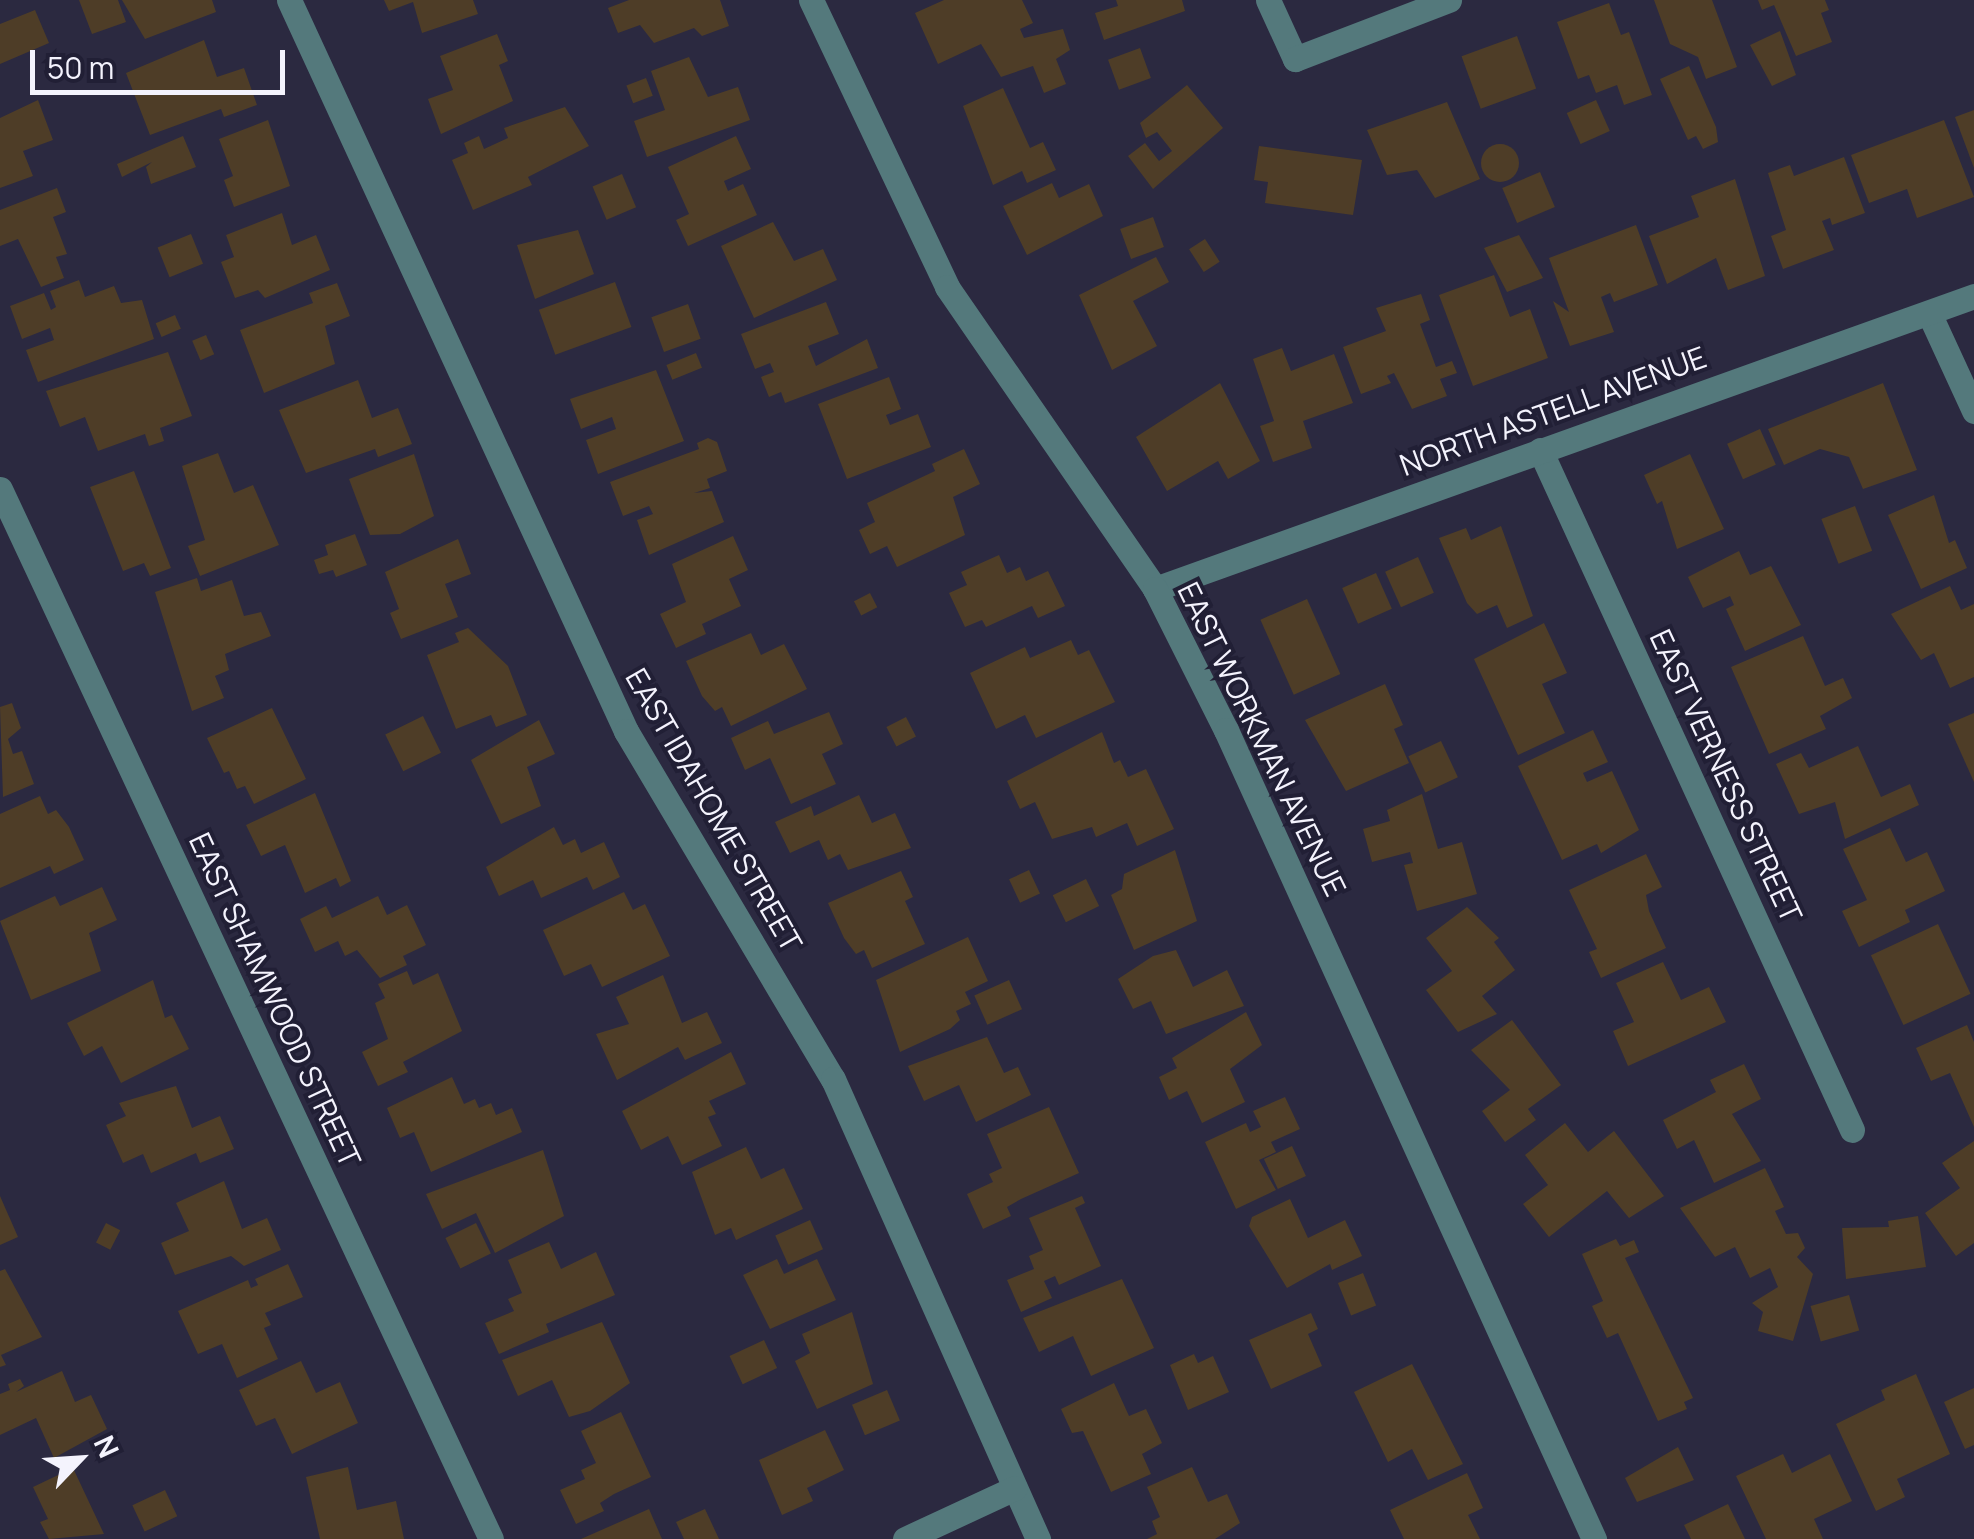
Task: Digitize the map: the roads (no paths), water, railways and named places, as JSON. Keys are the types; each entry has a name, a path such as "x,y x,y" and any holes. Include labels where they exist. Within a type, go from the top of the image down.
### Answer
{"street":[{"name":"EAST IDAHOME STREET","path":"290,0 626,732 833,1079 1038,1539"},
{"name":"EAST WORKMAN AVENUE","path":"811,0 947,287 1155,590 1226,730 1594,1539"},
{"path":"1268,0 1295,59 1449,0"},
{"name":"NORTH ASTELL AVENUE","path":"1155,590 1974,296"},
{"path":"1929,313 1974,411"},
{"name":"EAST VERNESS STREET","path":"1540,450 1852,1130"},
{"name":"EAST SHAMWOOD STREET","path":"0,489 491,1539"},
{"path":"904,1539 1015,1488"}]}
